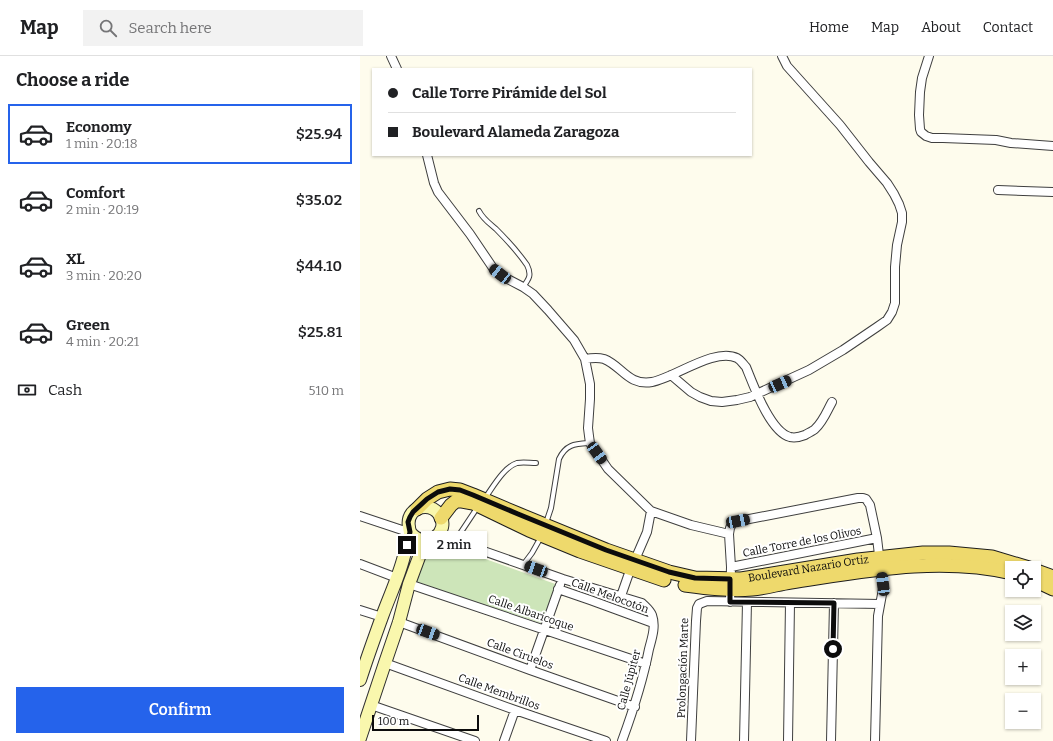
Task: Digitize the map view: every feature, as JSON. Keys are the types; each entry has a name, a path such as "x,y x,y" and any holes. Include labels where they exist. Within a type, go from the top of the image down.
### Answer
{"main road":[{"name":"Boulevard Nazario Ortiz","path":"417,509 427,499 438,492 450,489 460,490 481,503 544,530 633,564 730,584 741,579 815,566 880,563 963,566 1005,572"},
{"name":"Boulevard Nazario Ortiz","path":"441,518 456,501 481,503"},
{"name":"Boulevard Nazario Ortiz","path":"880,563 923,553 949,553 992,557 1005,561"},
{"path":"1041,573 1053,577"},
{"path":"1041,583 1053,589"}],"street":[{"path":"391,56 397,68"},
{"path":"671,375 691,392 711,401 722,402 750,397 809,370 863,337 887,320 892,312 895,303 897,245 902,217 899,204 887,182 869,162 840,124 787,66 782,56"},
{"path":"787,56 787,66"},
{"path":"929,56 922,78 920,92 919,115 921,132 928,137 996,140 1010,143 1053,146"},
{"path":"427,156 434,183 438,192 470,234 492,268 533,294 574,340 585,359 590,384 588,428 590,443 608,469 651,511 691,526 729,534"},
{"path":"998,190 1053,192"},
{"path":"585,359 597,357 604,359 636,381 653,382 693,365 717,357 727,356 737,358 742,361 746,367 757,393 774,425 788,437 797,438 815,429 822,421 832,402"},
{"path":"744,741 747,602 730,584 730,528 732,524 738,521 864,498 870,505 877,538 883,589 878,616 875,741"},
{"path":"360,516 402,530 410,530 417,538 425,541 438,535 442,524 438,513 429,507 417,509 410,517 408,522 410,530 404,558 382,617 364,655 360,680"},
{"path":"621,596 646,532 651,511"},
{"path":"438,535 562,579 642,603 652,614 653,623"},
{"name":"Calle Torre de los Olivos","path":"730,584 877,538"},
{"path":"360,738 399,622 409,584 425,541"},
{"path":"360,564 397,578"},
{"path":"530,670 562,579"},
{"name":"Calle Albaricoque","path":"409,584 646,664"},
{"name":"Prolongación Marte","path":"691,741 697,608 699,604 707,601 730,584"},
{"name":"Calle Melocotón","path":"558,589 653,623"},
{"path":"747,602 880,604"},
{"path":"788,741 790,602"},
{"path":"832,741 834,603"},
{"path":"360,610 382,617"},
{"name":"Calle Ciruelos","path":"399,622 634,707"},
{"name":"Calle Júpiter","path":"622,741 634,707 646,664 654,627 653,623"},
{"name":"Calle Membrillos","path":"385,663 606,741"},
{"path":"371,704 475,741"},
{"path":"504,741 515,710"}],"lane":[{"path":"479,211 484,219 495,228 527,265 530,274 529,279 523,287"},
{"path":"523,564 532,553 544,530 551,508 561,453 568,447 576,444 590,443"},
{"path":"455,540 505,470 517,463 536,463"}],"green space":[{"path":"435,541 558,585 541,623 415,582 426,546"}],"route":[{"path":"407,545 410,532 408,522 413,512 427,499 438,492 450,489 460,490 606,550 669,572 695,578 730,579 730,602 834,603 833,649"}]}
